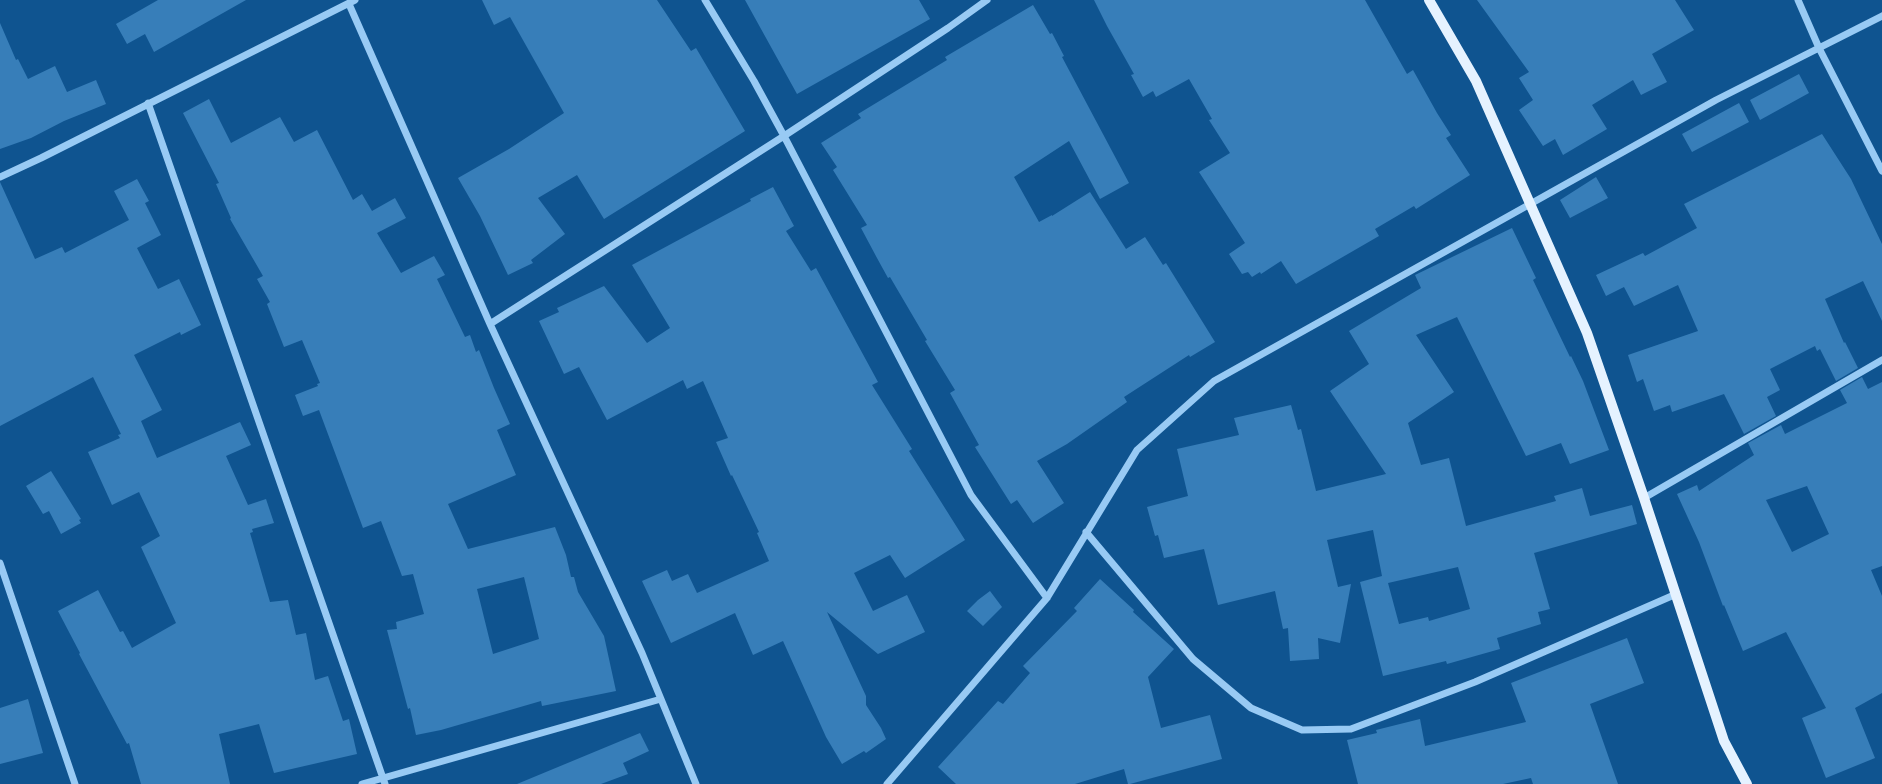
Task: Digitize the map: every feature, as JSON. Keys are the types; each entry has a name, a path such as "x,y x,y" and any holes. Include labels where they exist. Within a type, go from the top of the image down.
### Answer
{"main road":[{"path":"1429,0 1476,81 1531,203 1546,242 1586,333 1644,498 1674,595 1724,741 1747,784"}],"street":[{"path":"705,0 754,81 784,136 971,495 1047,598"},
{"path":"490,324 784,136 948,28 987,0"},
{"path":"1798,0 1819,48 1882,171"},
{"path":"0,177 41,158 352,2 490,324 642,653 696,784"},
{"path":"887,784 1047,598 1137,450 1214,381 1716,100 1882,16"},
{"path":"148,103 384,781"},
{"path":"1644,498 1882,360"},
{"path":"1086,532 1193,660 1251,708 1302,730 1351,729 1475,682 1674,595"},
{"path":"0,563 75,784"},
{"path":"362,784 384,781 661,699"}],"building":[{"path":"158,0 246,0 154,52 145,34 127,44 116,24"},
{"path":"482,0 657,0 691,51 696,48 745,131 604,219 577,175 538,198 565,234 531,260 533,263 508,275 480,216 458,178 509,149 564,113 510,17 494,25"},
{"path":"745,0 919,0 930,19 797,94"},
{"path":"1094,0 1365,0 1407,74 1413,70 1451,135 1446,138 1470,175 1416,209 1414,206 1375,229 1379,236 1296,284 1281,261 1261,274 1260,272 1252,277 1248,272 1242,274 1229,254 1245,243 1199,172 1230,153 1209,120 1212,119 1189,79 1156,97 1153,91 1143,97 1131,75 1134,74"},
{"path":"1477,0 1675,0 1694,30 1652,54 1667,82 1641,95 1633,80 1592,105 1607,129 1563,155 1555,139 1543,146 1519,110 1533,100 1519,78 1529,72"},
{"path":"1033,5 1050,34 1052,33 1064,56 1062,57 1129,183 1100,199 1069,141 1014,177 1039,222 1052,216 1090,192 1126,249 1145,237 1163,265 1166,263 1215,342 1190,357 1189,355 1124,397 1127,402 1067,444 1037,461 1064,503 1033,523 1017,500 1011,504 975,447 979,445 950,393 955,390 925,341 927,340 890,277 888,278 877,258 861,228 867,225 833,170 837,167 821,143 861,118 858,114 947,60 945,57"},
{"path":"0,23 16,60 18,59 28,79 55,66 67,92 96,80 106,104 64,121 31,138 0,149"},
{"path":"1799,74 1809,93 1760,120 1750,100"},
{"path":"209,99 231,143 280,117 294,142 317,130 353,200 362,194 372,211 395,198 406,218 377,233 401,273 434,256 445,275 437,279 465,337 470,335 476,352 479,350 510,424 497,430 516,475 448,504 468,549 555,527 566,555 571,577 574,577 578,592 604,636 616,691 542,706 541,701 441,730 416,735 410,708 408,709 387,630 397,629 396,622 424,614 413,574 402,576 381,521 363,528 319,410 303,416 295,395 318,386 317,384 320,383 302,340 284,347 267,304 270,302 257,279 263,276 230,219 231,218 216,184 219,183 183,113","holes":["524,577 539,639 493,654 477,589"]},
{"path":"1739,103 1749,122 1692,152 1682,134"},
{"path":"1822,134 1851,179 1882,244 1882,321 1863,281 1825,299 1844,343 1845,342 1858,368 1836,381 1820,349 1817,351 1815,346 1770,369 1780,390 1767,397 1776,416 1744,434 1724,394 1672,412 1670,405 1654,411 1643,379 1637,382 1628,355 1698,331 1678,285 1634,306 1624,287 1606,296 1596,275 1643,253 1645,256 1697,228 1684,204"},
{"path":"1596,177 1608,198 1570,218 1560,200"},
{"path":"137,179 149,201 145,203 161,235 137,248 158,289 179,279 201,325 181,335 180,332 134,355 162,410 141,421 157,458 240,422 251,445 226,456 248,505 266,499 274,523 252,529 253,532 250,533 270,602 288,600 296,635 306,633 315,680 328,676 343,721 349,719 357,754 274,773 259,724 219,734 230,784 141,784 129,743 127,744 58,611 98,590 120,632 123,631 132,648 176,623 141,547 160,536 139,492 112,505 88,452 120,438 118,435 121,434 93,377 0,426 0,182 35,259 62,247 65,253 129,220 114,191"},
{"path":"773,187 794,226 786,231 811,271 816,268 878,382 872,385 912,449 909,451 965,540 905,578 890,555 854,573 873,611 907,595 925,632 878,654 827,612 866,696 866,705 881,728 886,739 866,753 864,751 842,764 826,737 783,641 753,655 735,613 671,643 642,581 667,570 672,581 688,574 697,593 769,561 757,533 759,532 716,442 728,438 703,381 687,389 683,380 607,420 579,367 564,374 539,321 559,312 557,308 604,286 647,343 670,328 632,265 751,201 750,199"},
{"path":"1512,228 1536,278 1533,280 1583,381 1609,450 1570,464 1561,443 1526,456 1457,317 1416,335 1454,392 1408,423 1421,465 1449,458 1466,526 1556,501 1554,496 1582,488 1590,516 1632,505 1637,524 1534,553 1550,609 1538,612 1541,624 1497,638 1500,649 1447,664 1446,661 1383,676 1360,582 1382,576 1373,530 1327,540 1338,587 1351,584 1340,643 1318,638 1319,659 1290,661 1288,628 1283,629 1275,591 1218,605 1204,549 1164,558 1158,535 1155,536 1147,507 1188,496 1177,449 1239,435 1234,418 1291,405 1298,430 1301,429 1316,491 1386,474 1330,391 1369,364 1349,331 1421,288 1415,275","holes":["1458,567 1470,609 1429,621 1428,617 1399,624 1388,583"]},
{"path":"1862,377 1868,389 1882,382 1882,566 1871,570 1882,596 1882,693 1855,708 1875,758 1826,778 1802,718 1826,708 1786,632 1743,651 1724,605 1723,606 1699,542 1677,494 1697,485 1699,491 1754,455 1748,443 1781,425 1785,434 1847,403 1840,390","holes":["1807,486 1829,534 1792,552 1766,500"]},
{"path":"51,471 81,519 79,520 81,523 61,534 49,511 43,514 26,486"},
{"path":"1100,579 1134,610 1133,612 1174,649 1148,677 1161,728 1210,715 1222,759 1130,784 1128,784 1124,769 1075,784 956,784 938,767 998,701 1003,704 1030,673 1023,666 1077,611 1074,608"},
{"path":"990,591 1002,607 983,626 967,611"},
{"path":"1627,638 1644,683 1590,704 1618,784 1533,784 1531,778 1503,784 1358,784 1347,740 1377,733 1376,730 1420,719 1425,746 1526,722 1511,683"},
{"path":"28,699 43,753 0,764 0,708"},
{"path":"640,733 649,751 623,763 628,774 601,784 517,784"}]}
